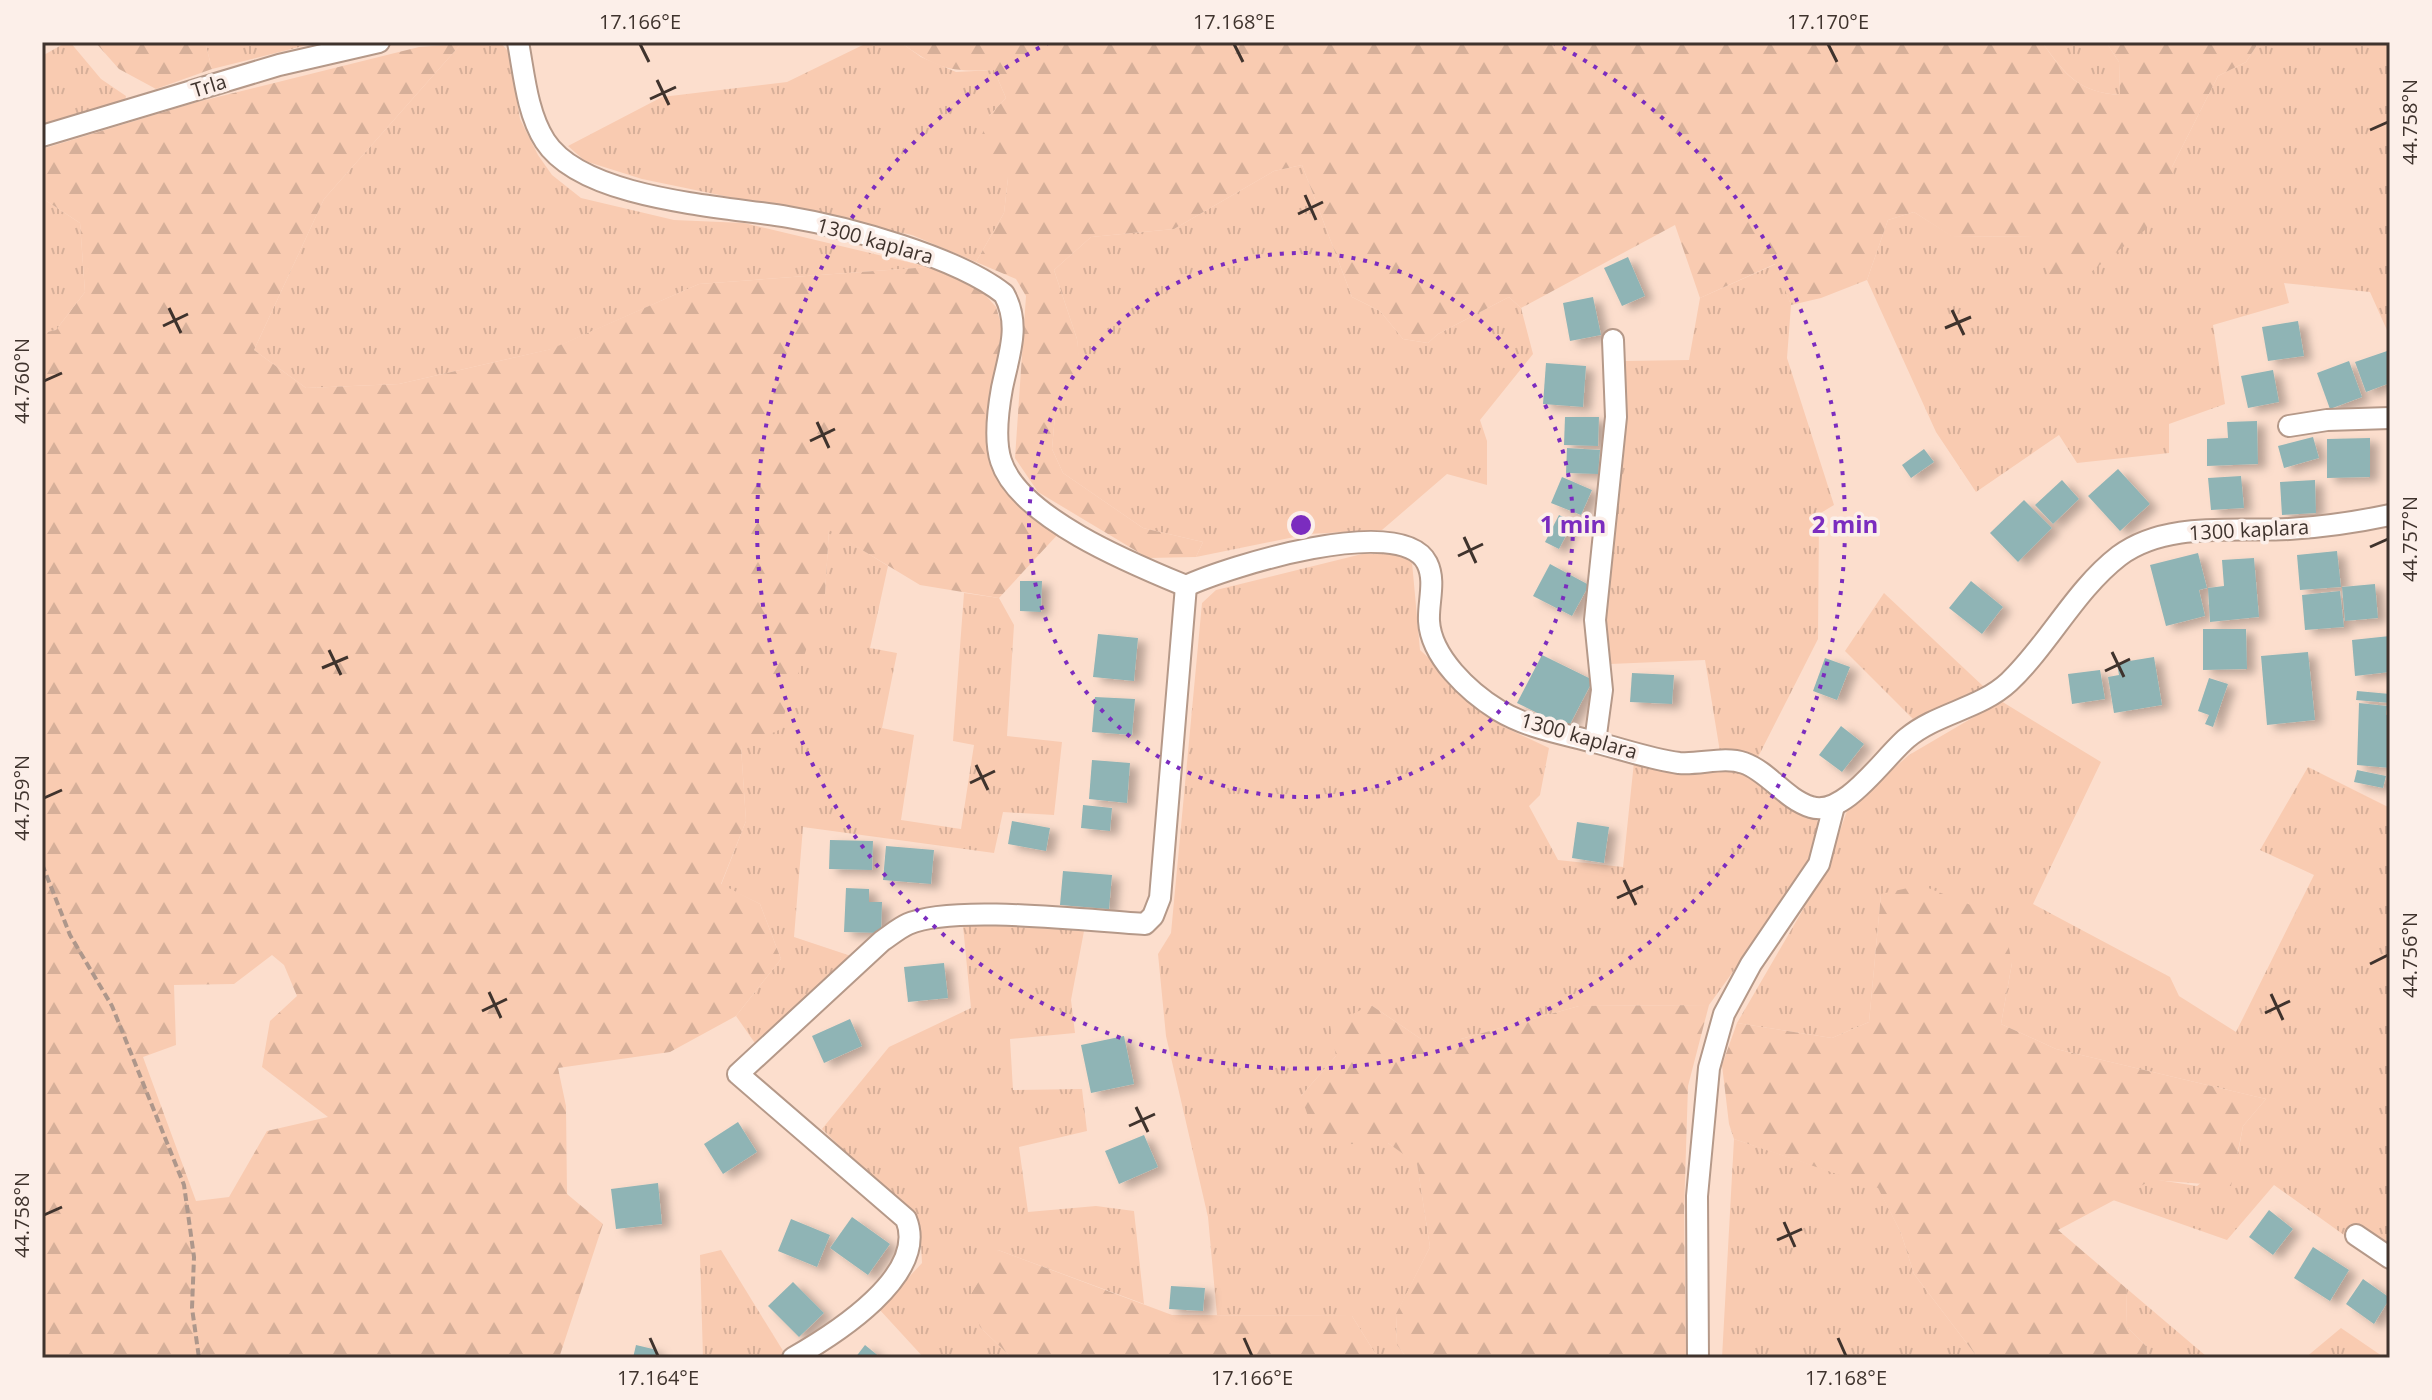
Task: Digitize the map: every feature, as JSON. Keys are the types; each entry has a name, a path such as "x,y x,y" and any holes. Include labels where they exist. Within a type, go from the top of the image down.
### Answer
{"street":[{"name":"Trla","path":"42,136 279,65 379,42"},
{"name":"1300 kaplara","path":"518,42 532,112 545,142 570,166 641,194 792,218 933,256 991,284 1004,294 1015,325 997,446 1006,472 1026,497 1107,550 1186,586 1216,572 1289,550 1402,544 1426,560 1432,584 1431,635 1436,647 1472,692 1532,727 1684,764 1744,763 1812,808 1834,806 1850,795 1909,736 1974,705 2008,683 2086,589 2131,549 2148,541 2186,532 2290,529 2390,515"},
{"path":"1595,742 1602,690 1596,607 1612,485 1616,417 1613,340"},
{"path":"2289,426 2327,420 2390,418"},
{"path":"793,1358 875,1299 906,1264 911,1232 906,1219 738,1074 882,941 908,924 944,916 989,915 1145,924 1153,916 1160,898 1186,586"},
{"path":"1698,1358 1697,1196 1709,1068 1724,1014 1744,977 1819,864 1834,806"},
{"path":"2356,1235 2390,1258"}],"path":[{"path":"42,864 70,935 112,1006 184,1185 194,1257 192,1308 199,1358"}],"green space":[{"path":"67,42 101,79 126,96 125,101 42,126 42,56"},
{"path":"95,42 205,42 212,69 156,89 119,69"},
{"path":"205,42 319,42 212,69"},
{"path":"500,42 508,51 520,119 552,175 581,198 674,220 744,223 929,267 699,284 552,349 399,384 306,388 254,350 324,199 461,44"},
{"path":"869,42 900,42 921,57 956,72 994,70 1006,98 989,116 1008,178 1004,213 976,262 912,235 642,179 585,161 568,146 662,97 787,82"},
{"path":"900,42 2042,42 2074,80 2093,90 2120,95 2119,62 2106,42 2259,42 2246,62 2218,76 2172,167 2175,181 2145,230 2087,275 2052,284 2038,237 1951,236 1914,212 1888,220 1867,280 1821,298 1791,305 1775,264 1700,298 1675,225 1521,308 1509,297 1438,334 1428,343 1403,339 1380,311 1352,297 1302,165 1274,171 1174,229 1091,237 1054,270 1077,339 1080,364 1055,415 1052,449 1063,473 1143,528 1203,542 1196,557 1148,558 1038,492 1015,458 1026,296 1016,279 976,262 1004,213 1008,178 973,159 989,116 1006,98 994,70 944,67"},
{"path":"2042,42 2106,42 2119,62 2120,95 2094,90 2075,80"},
{"path":"2259,42 2390,42 2390,337 2370,292 2284,283 2289,303 2213,325 2225,404 2169,424 2169,453 2077,463 2059,435 1976,492 1936,432 1867,280 1888,220 1914,212 1952,236 2038,237 2172,167 2218,76 2246,62"},
{"path":"461,44 324,199 254,350 306,388 399,384 551,349 699,284 929,267 981,290 996,307 1002,327 990,411 989,450 1004,491 1029,513 1060,532 999,598 920,585 829,530 825,594 779,730 741,747 746,821 721,884 760,904 781,959 736,1016 670,1052 558,1068 566,1106 567,1194 603,1224 559,1358 42,1358 42,333 56,330 85,292 80,223 42,198 42,149 197,102 419,47","holes":["272,955 284,965 297,996 270,1021 262,1067 328,1117 267,1131 229,1197 196,1201 143,1057 176,1045 174,985 234,984"]},
{"path":"1302,165 1352,297 1380,311 1403,339 1428,343 1438,334 1509,297 1521,308 1533,354 1480,420 1487,441 1487,485 1447,474 1382,530 1309,534 1196,557 1203,542 1143,528 1063,473 1052,449 1055,415 1079,364 1077,339 1054,270 1091,237 1174,229 1274,171"},
{"path":"42,198 80,223 85,292 56,330 42,333"},
{"path":"1776,264 1791,305 1787,358 1834,505 1819,514 1818,639 1757,759 1720,752 1705,660 1610,664 1602,613 1624,456 1625,361 1689,360 1700,298"},
{"path":"829,529 888,566 870,648 897,653 882,728 914,735 901,820 961,829 974,745 953,741 964,593 999,598 1014,625 1007,736 1062,742 1054,815 1003,812 994,853 803,827 794,937 854,957 757,1046 736,1016 781,959 760,904 721,885 746,821 741,747 825,594"},
{"path":"1362,554 1400,554 1412,562 1420,650 1504,727 1549,748 1540,795 1529,806 1558,860 1623,867 1634,762 1705,767 1742,774 1793,810 1816,819 1820,825 1812,862 1709,1005 1579,1006 1461,1039 1421,1039 1371,1005 1336,1056 1301,1096 1388,1143 1417,1163 1430,1247 1396,1315 1397,1345 1407,1358 1378,1358 1352,1316 1217,1315 1208,1217 1166,1036 1158,954 1171,933 1202,603 1216,590"},
{"path":"1884,593 1984,687 1913,719 1845,651"},
{"path":"2001,701 2101,762 2033,904 2170,977 2179,996 2236,1032 2314,875 2260,850 2308,767 2390,808 2390,1250 2350,1224 2344,1235 2274,1185 2227,1240 2113,1200 2152,1179 2197,1186 2238,1153 2243,1126 2266,1099 2056,1049 2001,1024 2012,963 1881,894 1869,1022 1832,1038 1737,1023 1826,870 1848,808 1909,755"},
{"path":"1921,885 2003,918 2012,963 2001,1024 2056,1049 2266,1099 2243,1126 2231,1186 2152,1180 2058,1230 2126,1288 2127,1327 2146,1346 2148,1358 1978,1358 1914,1274 1901,1233 1878,1188 1734,1139 1729,1124 1722,1065 1737,1023 1832,1038 1869,1022 1881,894"},
{"path":"998,924 1084,931 1071,1000 1075,1033 1010,1039 1013,1090 1082,1089 1087,1131 1019,1147 1028,1212 1096,1206 1134,1211 1144,1304 998,1250 980,1327 1012,1358 924,1358 879,1309 922,1263 920,1225 822,1129 889,1047 971,1008 963,926"},
{"path":"1371,1005 1421,1039 1461,1039 1579,1006 1709,1005 1688,1086 1684,1212 1686,1358 1407,1358 1397,1345 1396,1314 1430,1247 1417,1164 1388,1143 1318,1145 1301,1096 1336,1056 1330,1025"},
{"path":"1734,1139 1878,1187 1901,1233 1914,1274 1978,1358 1722,1358"},
{"path":"721,1250 785,1354 777,1358 703,1358 700,1255"},
{"path":"998,1250 1172,1315 1352,1316 1378,1358 1012,1358 980,1327 971,1294"},
{"path":"2126,1288 2206,1356 2148,1358 2146,1346 2127,1327"},
{"path":"2341,1328 2385,1358 2305,1358"}],"building":[{"path":"1628,257 1645,296 1622,306 1604,268"},
{"path":"1593,297 1601,335 1570,341 1563,303"},
{"path":"2298,321 2304,356 2268,361 2262,327"},
{"path":"2390,350 2390,383 2366,392 2355,362"},
{"path":"2349,361 2362,397 2330,409 2317,373"},
{"path":"1546,363 1586,366 1583,407 1543,404"},
{"path":"2273,370 2279,402 2248,408 2241,376"},
{"path":"1565,417 1599,417 1598,446 1564,445"},
{"path":"2257,421 2258,464 2207,466 2207,439 2228,438 2227,422"},
{"path":"2313,437 2319,458 2284,468 2278,446"},
{"path":"2370,438 2370,477 2327,478 2327,439"},
{"path":"1567,448 1600,450 1598,474 1566,473"},
{"path":"1924,449 1934,462 1911,478 1902,465"},
{"path":"2118,469 2150,504 2120,531 2088,496"},
{"path":"2241,476 2244,508 2211,510 2208,478"},
{"path":"1562,477 1592,490 1581,515 1551,503"},
{"path":"2062,480 2079,499 2053,524 2035,505"},
{"path":"2315,480 2316,513 2282,515 2280,482"},
{"path":"2024,500 2052,528 2018,562 1990,533"},
{"path":"1559,515 1573,522 1559,549 1545,542"},
{"path":"2337,551 2341,587 2300,590 2297,555"},
{"path":"2198,553 2207,588 2199,590 2205,616 2166,626 2150,565"},
{"path":"2254,558 2259,617 2210,622 2208,588 2224,586 2222,560"},
{"path":"1550,564 1589,585 1572,616 1533,596"},
{"path":"1020,581 1042,581 1041,612 1020,611"},
{"path":"1971,581 2003,607 1982,634 1949,608"},
{"path":"2375,584 2378,618 2345,621 2342,587"},
{"path":"2340,591 2344,627 2305,630 2302,595"},
{"path":"2203,629 2246,629 2247,669 2203,670"},
{"path":"1098,634 1138,638 1134,681 1093,677"},
{"path":"2390,636 2390,672 2355,676 2352,640"},
{"path":"2308,652 2315,720 2267,725 2261,656"},
{"path":"1542,655 1593,680 1568,728 1517,703"},
{"path":"2154,657 2162,705 2114,713 2108,677 2119,675 2117,663"},
{"path":"1825,658 1850,667 1837,700 1813,691"},
{"path":"2100,670 2105,699 2072,704 2068,674"},
{"path":"1632,673 1674,675 1672,704 1630,702"},
{"path":"2209,678 2228,684 2213,727 2205,724 2209,715 2198,711"},
{"path":"2357,691 2390,694 2390,703 2356,700"},
{"path":"1095,697 1135,699 1132,735 1092,732"},
{"path":"2359,703 2387,706 2386,715 2390,715 2390,768 2357,765"},
{"path":"1841,726 1864,744 1842,772 1819,755"},
{"path":"1092,760 1130,763 1127,803 1089,799"},
{"path":"2357,770 2386,776 2383,788 2354,782"},
{"path":"1083,805 1112,808 1110,831 1081,828"},
{"path":"1012,821 1050,828 1046,851 1008,844"},
{"path":"1577,822 1609,827 1604,863 1572,858"},
{"path":"830,840 873,841 872,870 829,869"},
{"path":"886,846 934,850 931,884 883,880"},
{"path":"1063,871 1112,875 1109,909 1060,905"},
{"path":"846,888 869,889 869,902 882,902 881,933 844,932"},
{"path":"944,963 948,998 908,1002 904,967"},
{"path":"850,1019 862,1046 824,1063 812,1036"},
{"path":"1124,1036 1134,1084 1091,1093 1081,1045"},
{"path":"738,1122 757,1152 723,1174 704,1144"},
{"path":"1144,1135 1158,1167 1119,1184 1105,1151"},
{"path":"658,1183 662,1224 616,1229 611,1189"},
{"path":"2269,1210 2293,1229 2273,1255 2249,1237"},
{"path":"852,1217 890,1244 868,1275 830,1248"},
{"path":"791,1219 830,1235 817,1267 778,1251"},
{"path":"2313,1247 2349,1270 2330,1301 2294,1278"},
{"path":"2363,1279 2390,1298 2374,1324 2346,1304"},
{"path":"793,1282 824,1313 799,1337 768,1306"},
{"path":"1171,1286 1205,1288 1203,1311 1169,1309"},
{"path":"636,1345 657,1350 655,1358 633,1358"},
{"path":"865,1345 881,1358 855,1358"}]}
